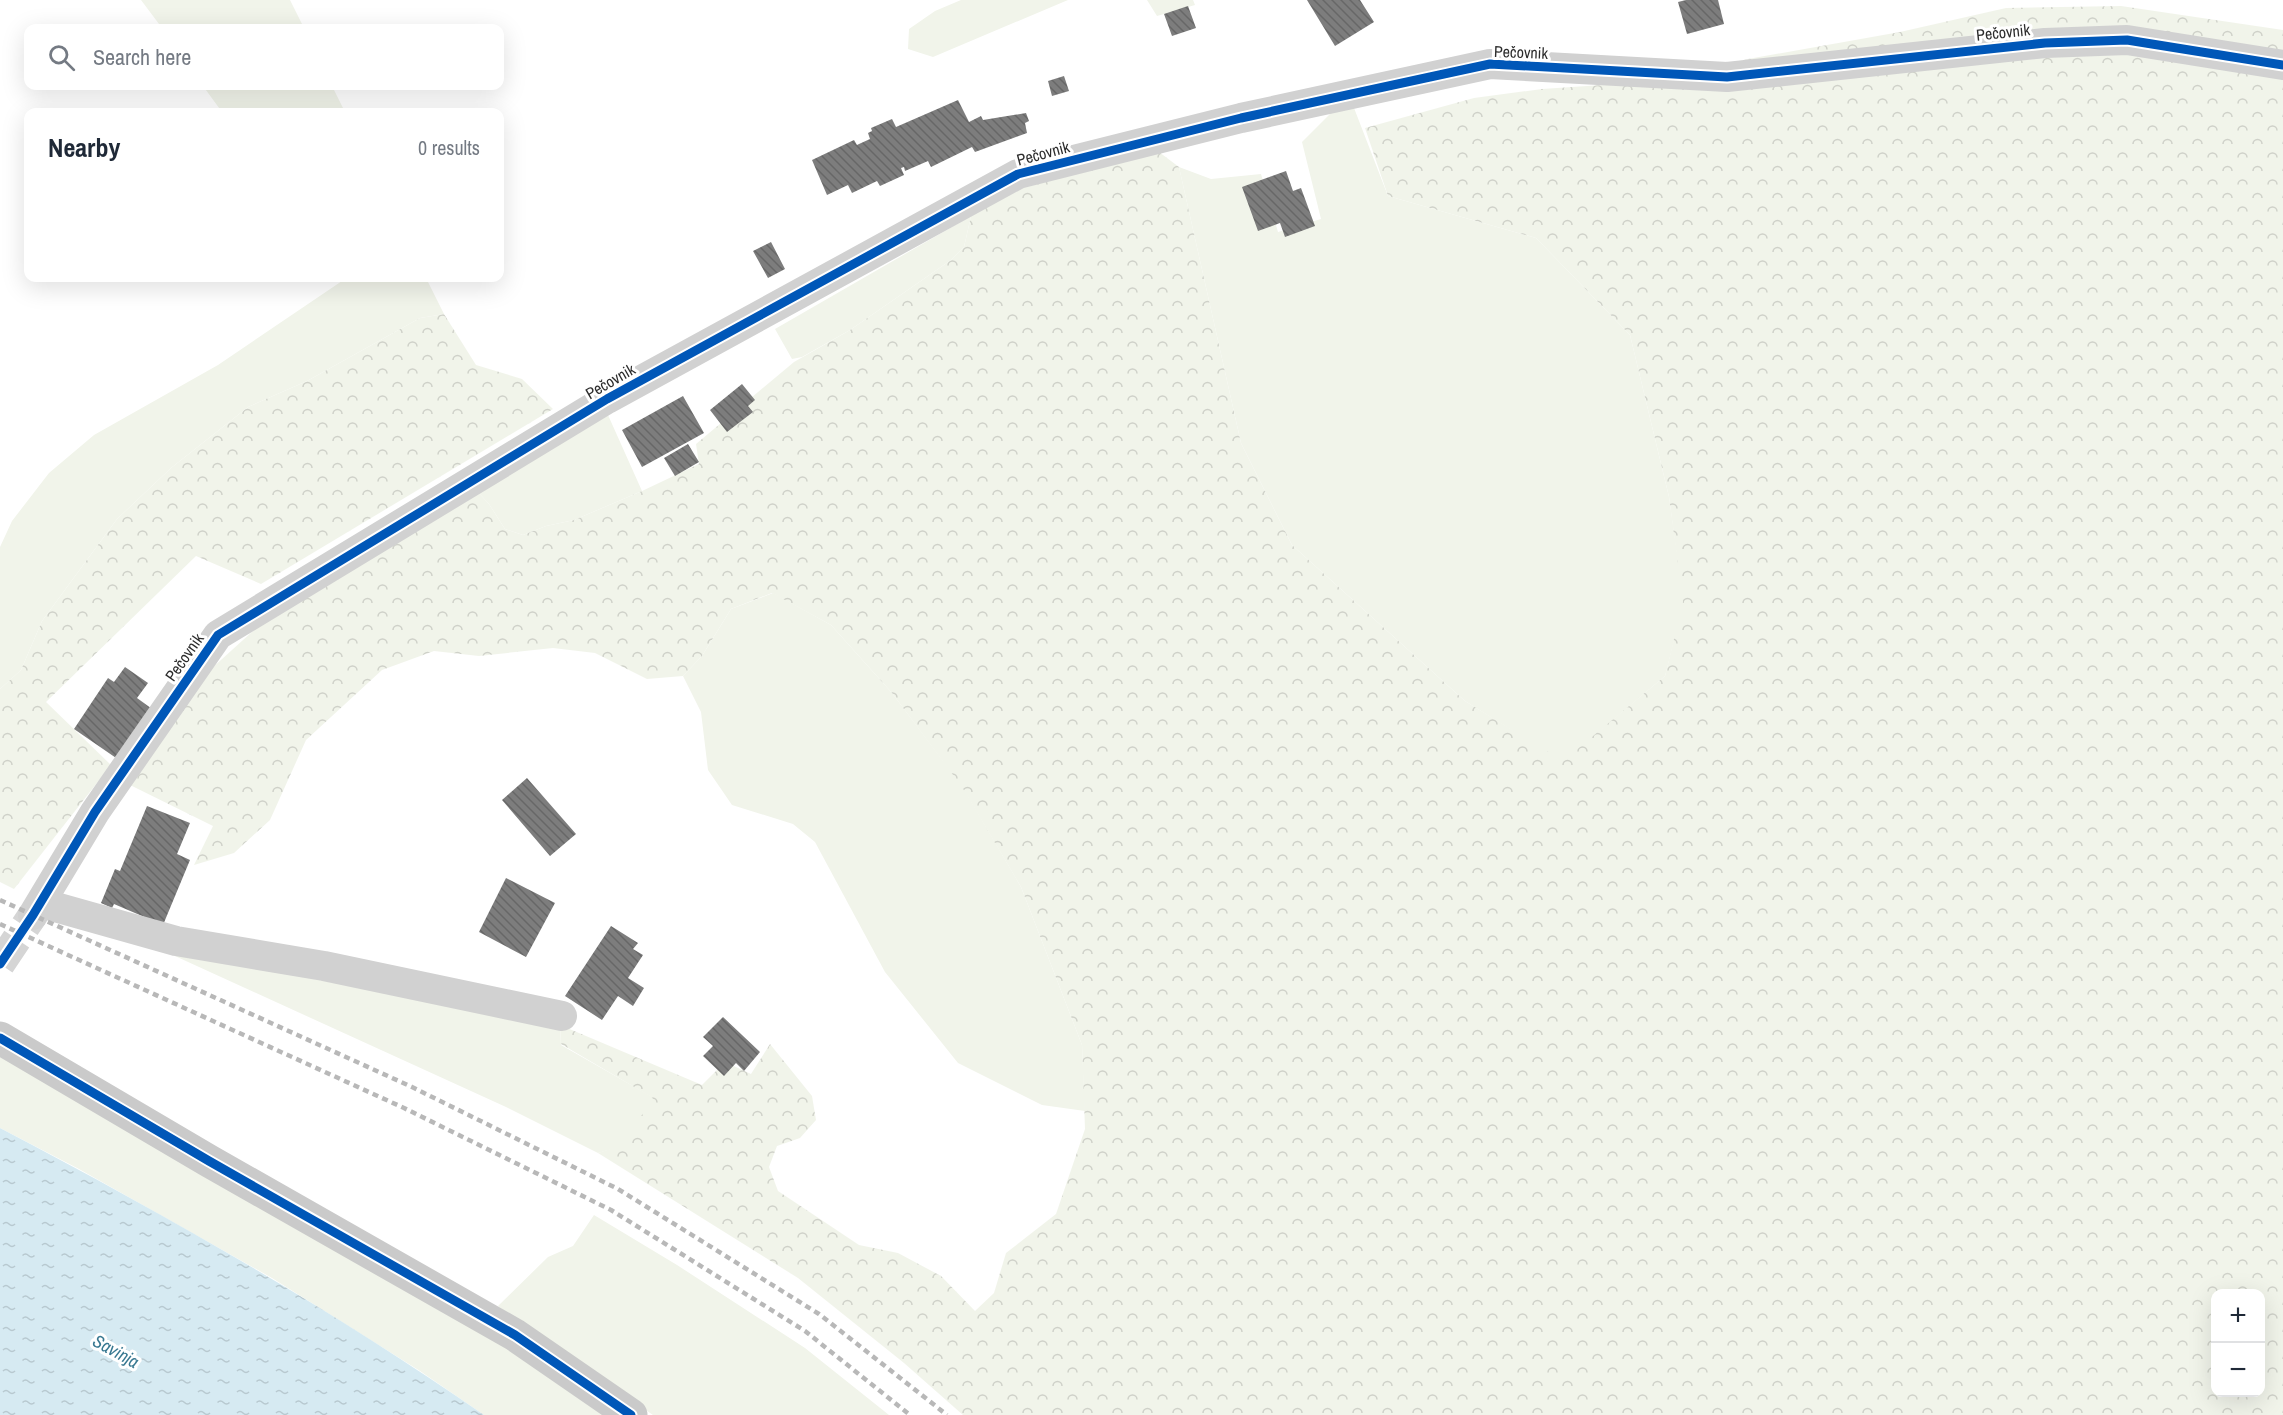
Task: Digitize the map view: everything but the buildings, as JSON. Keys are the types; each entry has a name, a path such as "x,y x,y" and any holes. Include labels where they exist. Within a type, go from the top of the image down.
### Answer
{"street":[{"name":"Pečovnik","path":"562,1016 324,966 176,941 37,909 94,812 218,635 607,399 1018,174 1241,118 1491,64 1727,77 2044,43 2127,40 2283,65"},
{"path":"0,1038 208,1161 515,1335 631,1415"}],"green space":[{"path":"141,0 290,0 302,24 159,24"},
{"path":"961,0 1068,0 933,57 908,49 909,29 935,11"},
{"path":"1147,0 1193,0 1195,5 1157,16"},
{"path":"2121,6 2283,30 2283,1415 963,1415 904,1363 798,1278 598,1153 622,1145 653,1098 561,1044 560,1025 702,1085 725,1062 751,1074 770,1044 812,1096 816,1120 800,1138 777,1146 769,1167 778,1191 859,1245 898,1253 941,1276 975,1311 994,1293 1006,1253 1056,1214 1085,1129 1082,1045 1021,887 962,787 892,693 831,625 772,593 731,609 702,656 683,676 647,679 595,653 553,648 479,656 434,651 382,670 306,740 270,820 234,853 194,865 213,826 128,784 211,669 276,610 477,491 489,504 505,529 523,535 546,526 574,520 699,464 696,444 794,362 850,330 951,260 964,247 971,216 1048,173 1155,149 1179,167 1241,443 1292,545 1465,701 1563,761 1665,676 1683,602 1669,497 1630,335 1536,238 1388,196 1365,128 1474,98 1542,89 1647,82 1748,59 1900,32 2006,8"},
{"path":"206,90 334,90 343,108 219,108"},
{"path":"1349,95 1388,196 1536,238 1630,335 1669,497 1684,602 1665,676 1563,762 1465,701 1292,545 1241,443 1179,167 1211,179 1261,174 1278,232 1321,219 1302,142"},
{"path":"971,216 964,247 951,260 850,330 802,357 792,359 775,329"},
{"path":"341,282 428,282 444,314 420,318 307,381 248,407 171,468 117,519 42,621 21,670 0,689 0,547 12,521 49,473 94,435 218,365"},
{"path":"444,314 476,365 522,379 553,409 261,584 196,556 46,702 111,765 14,889 0,882 0,689 21,670 42,621 117,519 171,468 248,407 307,381 420,318"},
{"path":"608,415 642,491 574,520 546,526 523,535 505,529 489,504 477,491"},
{"path":"773,593 831,625 892,693 962,786 1021,887 1082,1045 1085,1111 1042,1105 958,1063 885,972 815,842 793,824 732,805 708,770 701,712 683,676 702,656 731,609"},
{"path":"164,951 560,1025 561,1045 654,1098 622,1146 598,1153 506,1107"},
{"path":"0,1054 410,1286 610,1415 484,1415 420,1371 272,1278 79,1169 0,1128"},
{"path":"594,1215 677,1265 805,1348 889,1415 653,1415 543,1340 498,1306 548,1257 573,1246"}],"water":[{"name":"Savinja","path":"0,1128 124,1194 307,1300 484,1415 0,1415"}],"tunnel":[{"path":"0,964 33,915"}],"railway":[{"path":"0,900 412,1087 618,1189 819,1314 947,1415"},
{"path":"0,924 404,1108 611,1210 805,1331 910,1415"}],"cycle path":[{"path":"0,964 33,915 95,812 218,635 607,399 1018,174 1241,118 1490,64 1727,77 2045,43 2127,40 2283,65"},
{"path":"0,1038 209,1161 515,1335 631,1415"}]}
